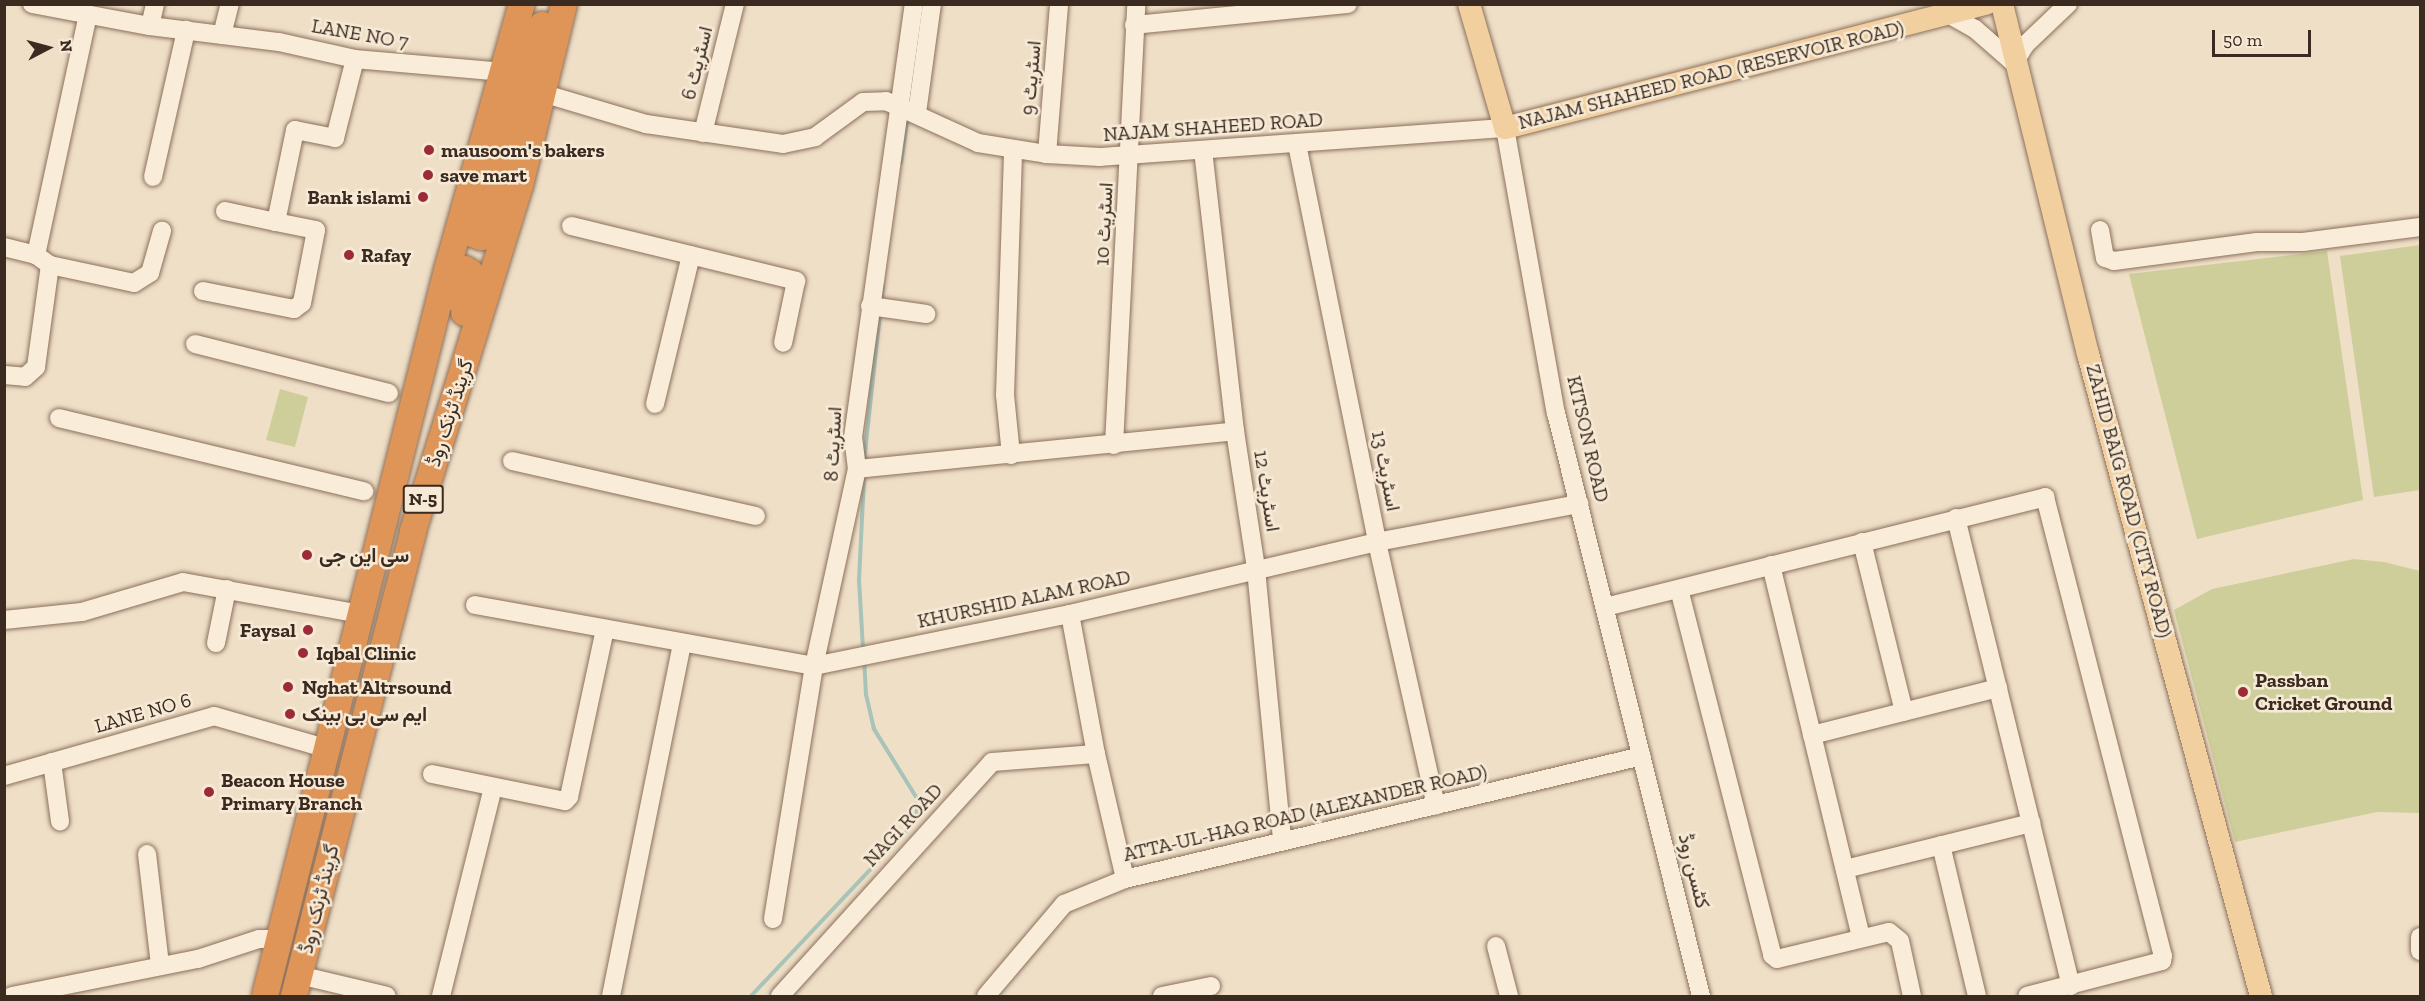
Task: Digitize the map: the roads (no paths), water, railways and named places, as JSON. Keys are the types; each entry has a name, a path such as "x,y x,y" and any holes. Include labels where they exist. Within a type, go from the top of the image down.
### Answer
{"highway":[{"name":"گرینڈ ٹرنک روڈ","path":"265,996 404,440 522,4"},
{"path":"478,164 470,230 480,237 548,4"},
{"name":"گرینڈ ٹرنک روڈ","path":"297,986 413,531 520,186 564,4"},
{"path":"404,440 456,274 467,270 473,282 436,418 413,531"}],"main road":[{"path":"1469,4 1505,128"},
{"name":"NAJAM SHAHEED ROAD (RESERVOIR ROAD)","path":"1505,128 1951,9 1986,4"},
{"name":"ZAHID BAIG ROAD (CITY ROAD)","path":"2002,4 2014,63 2088,354 2261,996"}],"street":[{"name":"LANE NO 7","path":"32,4 150,26 279,42 355,59 437,69 472,66 503,72"},
{"path":"150,26 155,4"},
{"path":"222,35 230,4"},
{"name":"اسٹریٹ 6","path":"703,133 735,4"},
{"name":"اسٹریٹ 8","path":"773,919 814,666 863,468 853,437 878,307 898,104 914,4"},
{"path":"923,116 932,4"},
{"name":"اسٹریٹ 9","path":"1047,154 1059,4"},
{"name":"اسٹریٹ 10","path":"1113,445 1130,155 1136,4"},
{"path":"1134,25 1347,4"},
{"path":"1951,9 2014,63 2026,44 2068,4"},
{"path":"4,375 25,377 36,367 43,260 88,15"},
{"path":"153,177 186,30"},
{"path":"276,222 296,130 335,138 355,59"},
{"path":"542,93 602,114 703,133 798,144 824,132 863,102 898,104"},
{"name":"NAJAM SHAHEED ROAD","path":"898,104 978,143 1047,154 1130,155 1505,128"},
{"name":"KITSON ROAD","path":"1505,128 1556,413 1642,756"},
{"name":"اسٹریٹ 13","path":"1297,144 1377,542 1436,805"},
{"path":"1011,455 1005,395 1013,149"},
{"name":"اسٹریٹ 12","path":"1203,150 1235,431 1256,569 1282,838"},
{"path":"203,291 294,309 300,306 315,231 225,211"},
{"path":"571,226 796,281 783,343"},
{"path":"2100,230 2105,258 2114,261 2257,242 2303,242 2421,227"},
{"path":"4,247 128,283 142,281 150,273 162,231"},
{"path":"655,404 691,255"},
{"path":"878,307 926,314"},
{"path":"195,344 389,393"},
{"path":"59,418 364,491"},
{"path":"863,468 1113,445 1235,431"},
{"path":"512,462 756,516"},
{"path":"1605,607 2041,497 2047,500 2163,956 2162,961 2027,996"},
{"name":"KHURSHID ALAM ROAD","path":"475,605 814,666 1070,614 1377,542 1580,504"},
{"path":"1956,518 2071,986"},
{"path":"1862,542 1904,712"},
{"path":"1771,565 1861,936"},
{"path":"4,620 82,612 183,582 361,614"},
{"path":"1679,589 1772,955 1777,959 1880,932 1896,935 1912,996"},
{"path":"216,644 227,590"},
{"path":"1070,614 1096,754 1125,879"},
{"path":"432,774 565,801 569,797 605,629"},
{"path":"611,996 682,644"},
{"path":"1812,735 1998,688"},
{"name":"LANE NO 6","path":"4,776 214,716 328,749"},
{"name":"NAGI ROAD","path":"780,996 992,762 1096,754"},
{"name":"ATTA-UL-HAQ ROAD (ALEXANDER ROAD)","path":"986,996 1064,904 1125,879 1282,838 1436,805 1642,756"},
{"name":"کٹسن روڈ","path":"1642,756 1701,996"},
{"path":"52,762 60,821"},
{"path":"441,996 493,786"},
{"path":"1845,869 2031,823"},
{"path":"1941,845 1977,996"},
{"path":"147,854 160,965"},
{"path":"2421,937 2421,951"},
{"path":"12,996 198,959 259,939 280,939"},
{"path":"1496,946 1509,996"},
{"path":"297,986 387,996"},
{"path":"1166,996 1211,986"}],"waterway":[{"path":"901,163 907,121"},
{"path":"881,303 883,286"},
{"path":"864,461 880,313"},
{"path":"863,649 859,580 864,477"},
{"path":"751,996 916,821 918,800 874,729 866,695 864,660"}],"place":[{"name":"mausoom's bakers","path":"429,150"},
{"name":"save mart","path":"428,175"},
{"name":"Bank islami","path":"423,197"},
{"name":"Rafay","path":"349,255"},
{"name":"سی این جی","path":"307,555"},
{"name":"Faysal","path":"308,630"},
{"name":"Iqbal Clinic","path":"303,653"},
{"name":"Nghat Altrsound","path":"288,687"},
{"name":"Passban Cricket Ground","path":"2243,692"},
{"name":"ایم سی بی بینک","path":"290,714"},
{"name":"Beacon House Primary Branch","path":"209,792"}]}
